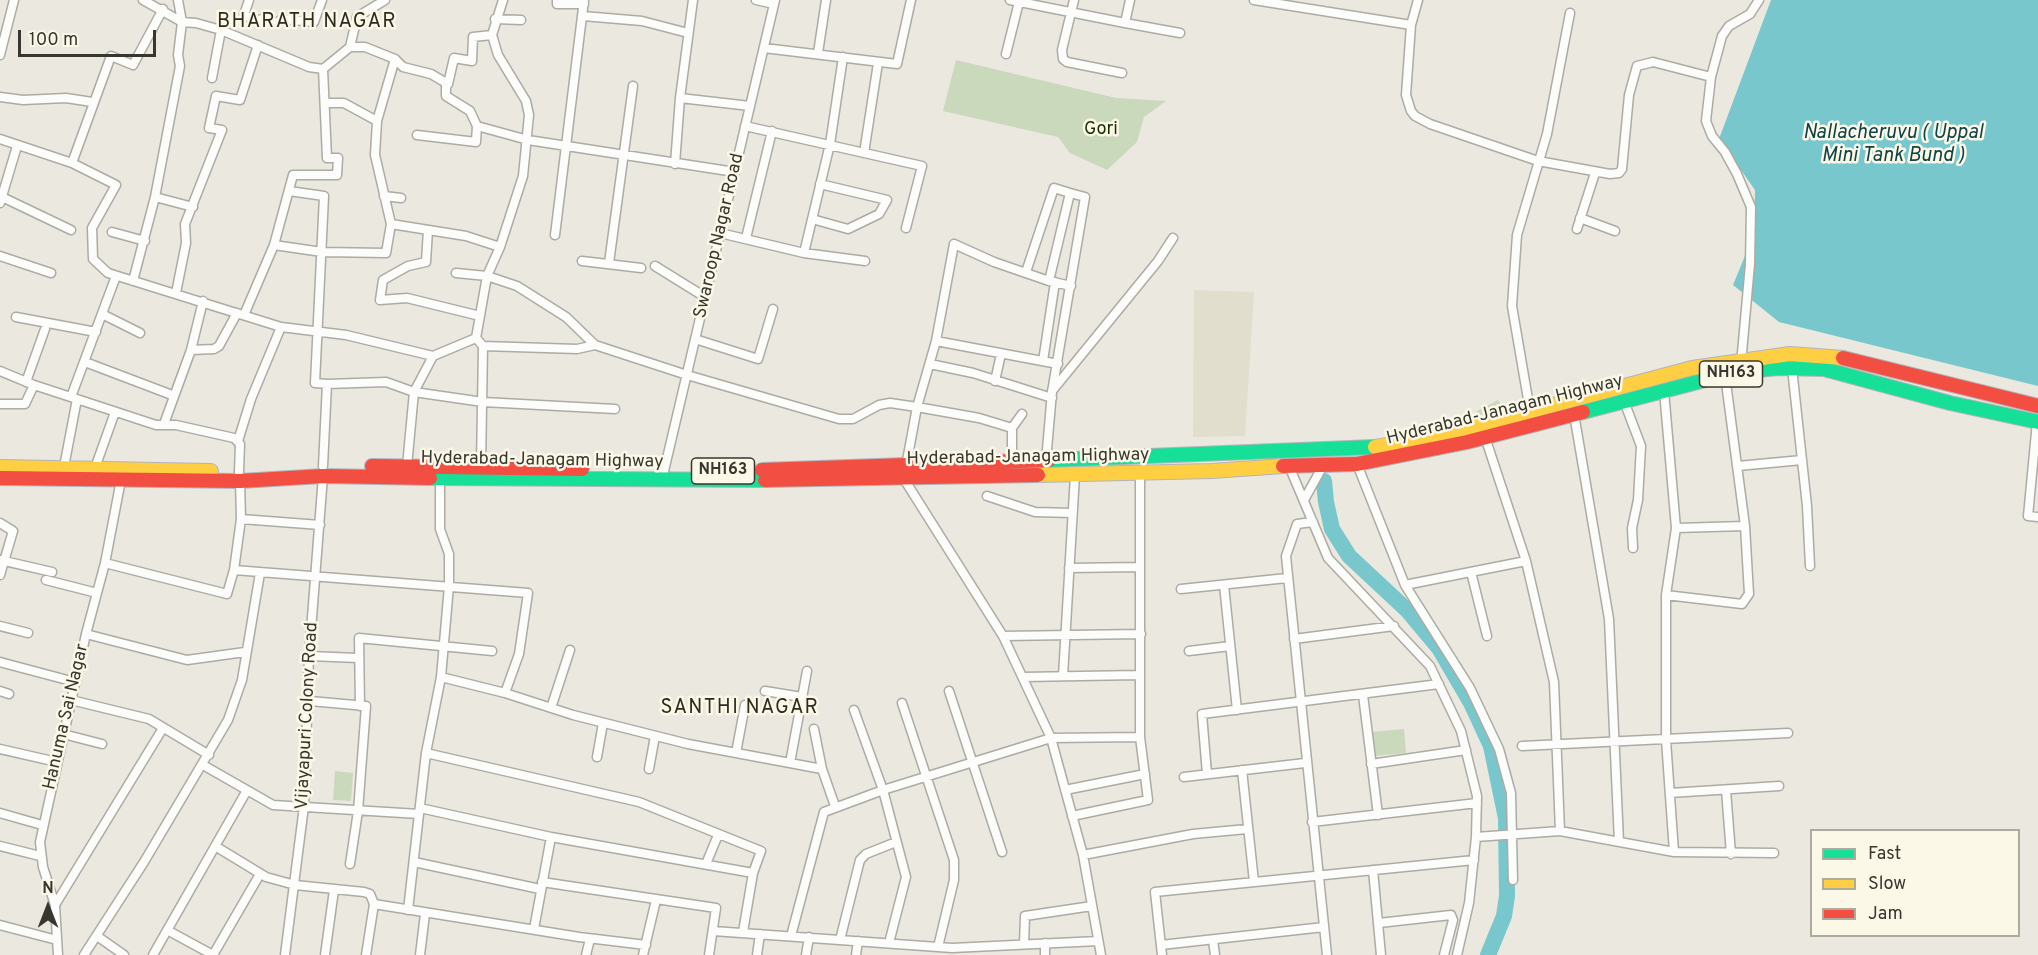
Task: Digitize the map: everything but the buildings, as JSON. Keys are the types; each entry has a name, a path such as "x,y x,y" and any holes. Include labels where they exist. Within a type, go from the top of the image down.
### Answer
{"highway":[{"name":"Hyderabad-Janagam Highway","path":"323,471 440,478 537,473 664,471 1075,475 1357,464 1485,437 1725,375 1741,366 1790,354 1833,356 2038,406"},
{"name":"Hyderabad-Janagam Highway","path":"0,478 121,480 240,476 407,466 481,466 537,473 905,472 1012,462 1375,447 1445,434 1692,368 1741,366 1824,369 1869,379 1950,403 2038,422"},
{"name":"Hyderabad-Janagam Highway","path":"0,467 95,468 240,476"}],"street":[{"path":"0,55 14,0"},
{"path":"143,0 164,9 182,22 196,23 221,30 309,67 323,69 350,47 357,17 385,0"},
{"path":"133,280 155,197 180,66 178,55 182,22 178,0"},
{"path":"249,0 244,15 257,21 264,18 276,23 282,19 314,22 322,0"},
{"path":"476,338 487,276 500,247 523,176 528,140 529,116 526,101 498,55 492,35 495,19 502,11 503,0"},
{"path":"555,235 568,147 584,2 556,4 557,0"},
{"path":"675,164 680,98 693,0"},
{"path":"756,0 774,2"},
{"path":"818,53 826,0"},
{"path":"764,48 897,64 911,0"},
{"path":"1074,0 1062,50 1063,59 1122,73"},
{"path":"1125,23 1130,0"},
{"path":"1254,0 1411,25"},
{"path":"1418,0 1411,25 1406,94 1411,111 1430,124 1538,161 1595,173 1619,173 1622,169 1629,95 1637,66 1653,62 1711,77"},
{"path":"1741,366 1750,264 1751,207 1737,174 1725,152 1712,136 1706,121 1711,77 1722,36 1729,26 1752,11 1759,0"},
{"path":"1006,54 1014,1 1180,33"},
{"name":"Swaroop Nagar Road","path":"664,471 774,2"},
{"path":"72,163 92,102 111,56 133,65 164,9"},
{"path":"1530,411 1512,306 1517,235 1552,114 1570,13"},
{"path":"583,15 642,21 688,33"},
{"path":"495,19 521,20"},
{"path":"212,78 221,30"},
{"path":"417,135 476,142 477,126 470,111 446,96 446,84 448,84 454,58 472,61 473,37 492,35"},
{"path":"176,293 186,243 185,224 222,130 209,128 216,96 240,100 258,45"},
{"path":"350,47 365,47 395,59 403,67 431,74 448,84"},
{"path":"804,253 830,144 843,57"},
{"path":"274,245 322,252 386,253 391,224 375,158 377,121 395,59"},
{"path":"864,153 878,63"},
{"path":"191,350 214,349 219,346 241,314 274,245 293,175 337,175 338,158 327,158 323,69"},
{"path":"609,263 633,86"},
{"path":"0,97 23,100 66,98 92,102"},
{"path":"680,98 750,106"},
{"path":"325,103 344,103 377,121"},
{"path":"477,126 528,140 735,172"},
{"path":"745,126 922,166 906,228"},
{"path":"746,238 772,131"},
{"path":"0,139 72,163 116,185 92,228 93,260 99,267 116,276 282,327 354,336 433,356 476,338"},
{"path":"17,146 1,200 71,230"},
{"path":"1577,229 1595,173"},
{"path":"812,219 848,229 879,214 887,200 820,184"},
{"path":"1026,272 1054,188 1084,197 1052,395 1046,461"},
{"path":"289,191 324,196 315,383 386,382 414,392 483,402 615,409"},
{"path":"1042,361 1052,282 1070,193"},
{"path":"384,196 400,198"},
{"path":"155,197 193,207"},
{"path":"1580,218 1615,231"},
{"path":"391,224 466,236 500,247"},
{"path":"428,230 426,262 408,266 383,280 380,300 407,298 480,316"},
{"path":"112,232 145,241"},
{"path":"720,232 804,253 865,261"},
{"path":"1052,395 1158,261 1173,238"},
{"path":"1071,286 1052,282 954,244 936,341 917,407 905,472 1003,636 1051,738 1083,855 1101,955"},
{"path":"0,256 51,273"},
{"path":"582,261 641,268"},
{"path":"655,267 705,297"},
{"path":"456,273 487,276 518,286 567,317 595,345 687,375 839,419 853,419 866,410 890,403 979,418 1012,428"},
{"path":"64,467 74,398 116,276"},
{"path":"164,424 172,395 191,350 203,301"},
{"path":"695,339 758,359 773,309"},
{"path":"102,314 140,333"},
{"path":"16,317 96,332"},
{"path":"105,563 227,594 234,570 241,519 238,441 251,399 282,327"},
{"path":"0,404 25,404 45,330"},
{"path":"476,338 483,346 481,466"},
{"path":"936,341 1058,364"},
{"path":"483,346 577,349 595,345"},
{"path":"995,381 1001,354"},
{"path":"407,466 414,392 433,356"},
{"path":"85,362 172,395"},
{"path":"930,364 1052,395"},
{"path":"1792,368 1810,566"},
{"path":"0,371 156,425 164,424 225,436 238,441"},
{"path":"1666,595 1742,604 1749,594 1745,526 1725,375"},
{"name":"Vijayapuri Colony Road","path":"285,955 304,806 309,656 320,525 327,384"},
{"path":"1664,391 1676,528 1666,595 1666,740 1674,852"},
{"path":"1624,401 1641,446 1638,500 1632,528 1633,548"},
{"path":"95,468 115,412"},
{"path":"1012,462 1012,428 1022,414"},
{"path":"1574,414 1609,620 1619,843"},
{"path":"2038,422 2028,516 2038,517"},
{"path":"1485,437 1526,561 1554,682 1560,831"},
{"path":"1738,466 1802,460"},
{"path":"1304,500 1324,464"},
{"path":"1357,464 1405,585 1470,688 1499,749 1511,793 1513,880"},
{"path":"1289,466 1328,558 1430,666 1461,731 1477,804 1469,903 1457,955"},
{"path":"1072,816 1148,800 1140,737 1138,675 1141,634 1137,509 1140,473"},
{"path":"1063,676 1075,475"},
{"path":"408,910 426,753 441,677 449,586 449,554 440,529 440,478"},
{"name":"Hanuma Sai Nagar","path":"58,955 55,905 40,856 42,825 86,634 105,563 121,480"},
{"path":"987,496 1035,512 1072,513"},
{"path":"241,519 320,525"},
{"path":"1313,522 1297,524 1288,548 1287,578 1327,955"},
{"path":"0,523 13,531 2,560 0,575"},
{"path":"1676,528 1745,526"},
{"path":"2,560 97,593"},
{"path":"1405,585 1526,561"},
{"path":"1069,568 1140,567"},
{"path":"234,570 316,578 528,592 519,654 506,693"},
{"path":"1471,572 1487,636"},
{"path":"84,955 209,755 228,720 242,680 260,573"},
{"path":"1181,590 1287,578"},
{"path":"1224,585 1237,710"},
{"path":"0,626 28,633"},
{"path":"1294,639 1394,626"},
{"path":"86,634 187,660 245,652"},
{"path":"1003,636 1141,634"},
{"path":"360,706 358,638 492,651"},
{"path":"1189,651 1230,646"},
{"path":"551,708 570,650"},
{"path":"309,656 358,658"},
{"path":"0,662 75,682"},
{"path":"790,763 807,671"},
{"path":"1023,677 1138,675"},
{"path":"441,677 506,693 551,708 655,736 822,769"},
{"path":"1207,774 1202,714 1438,684"},
{"path":"765,691 802,697"},
{"path":"948,691 1002,852"},
{"path":"1363,695 1378,815"},
{"path":"71,700 149,719 209,755"},
{"path":"309,701 366,706 358,811 350,864"},
{"path":"902,703 954,860 954,880 938,947"},
{"path":"736,753 745,705"},
{"path":"854,710 883,790 906,877 889,943"},
{"path":"597,757 603,723"},
{"path":"55,905 164,728"},
{"path":"814,729 822,769 836,806"},
{"path":"1522,747 1788,733"},
{"path":"63,734 102,744"},
{"path":"649,769 655,736"},
{"path":"791,936 824,812 883,790 1051,738 1140,737"},
{"path":"0,749 57,762"},
{"path":"1371,764 1466,750"},
{"path":"426,753 639,802 761,851 753,873 744,932"},
{"path":"1185,777 1305,763"},
{"path":"202,765 246,792 273,805 358,811 419,811 753,873"},
{"path":"1242,770 1254,882"},
{"path":"1065,790 1144,774"},
{"path":"1670,793 1779,786"},
{"path":"1726,790 1731,854"},
{"path":"153,955 246,792"},
{"path":"1312,822 1477,804"},
{"path":"0,813 42,825"},
{"path":"1083,855 1193,834 1247,829"},
{"path":"1476,837 1560,831 1674,852 1774,853"},
{"path":"706,864 718,835"},
{"path":"534,929 551,837"},
{"path":"840,940 860,860 866,854 896,842"},
{"path":"0,846 40,856"},
{"path":"215,846 260,874 295,885 370,894 374,904 366,955"},
{"path":"1162,955 1155,892 1474,860"},
{"path":"414,862 541,886 717,908 709,955"},
{"path":"1373,870 1381,955"},
{"path":"167,930 213,955 260,874"},
{"path":"325,955 334,890"},
{"path":"644,955 656,900"},
{"path":"374,904 590,939 646,945"},
{"path":"1024,944 1025,916 1092,906"},
{"path":"420,955 425,914"},
{"path":"1379,922 1451,915 1453,920 1444,955"},
{"path":"0,925 57,940"},
{"path":"1161,945 1324,927"},
{"path":"713,931 906,944 938,947 952,951 1024,944 1098,941"},
{"path":"757,955 760,934"},
{"path":"97,936 124,955"},
{"path":"806,955 809,937"},
{"path":"586,955 590,939"},
{"path":"1213,940 1215,955"},
{"path":"856,955 858,941"},
{"path":"1045,943 1045,955"},
{"path":"905,955 906,944"}],"shaded area":[{"path":"1194,290 1254,292 1245,436 1193,437"}],"green space":[{"name":"Gori","path":"956,60 1116,98 1166,101 1144,117 1137,142 1107,170 1070,153 1058,137 943,111"},
{"path":"1498,400 1502,406 1478,418 1477,411"},
{"path":"1404,729 1406,753 1375,756 1372,732"},
{"path":"335,771 353,773 351,801 333,800"}],"water":[{"name":"Nallacheruvu ( Uppal Mini Tank Bund )","path":"1771,0 2038,0 2038,386 1779,322 1733,285 1754,234 1755,190 1719,139"}],"waterway":[{"path":"1324,481 1332,529 1349,556 1408,611 1439,648 1471,703 1491,746 1506,818 1507,896 1504,916 1488,955"}],"traffic: fast":[{"path":"1583,412 1736,372 1779,368 1824,369 1950,403 2038,422"},
{"path":"1049,460 1375,447"},
{"path":"430,478 765,480"}],"traffic: slow":[{"path":"1375,447 1445,434 1692,368 1790,354 1843,358"},
{"path":"1038,475 1212,471 1283,466"},
{"path":"0,467 211,471"}],"traffic: jam":[{"path":"1843,358 2038,406"},
{"path":"1283,466 1357,464 1467,442 1583,412"},
{"path":"762,470 1049,460"},
{"path":"372,466 582,469"},
{"path":"765,480 1038,475"},
{"path":"0,478 240,481 323,476 430,478"}],"district":[{"name":"BHARATH NAGAR","path":"307,23"},
{"name":"SANTHI NAGAR","path":"740,709"}]}
